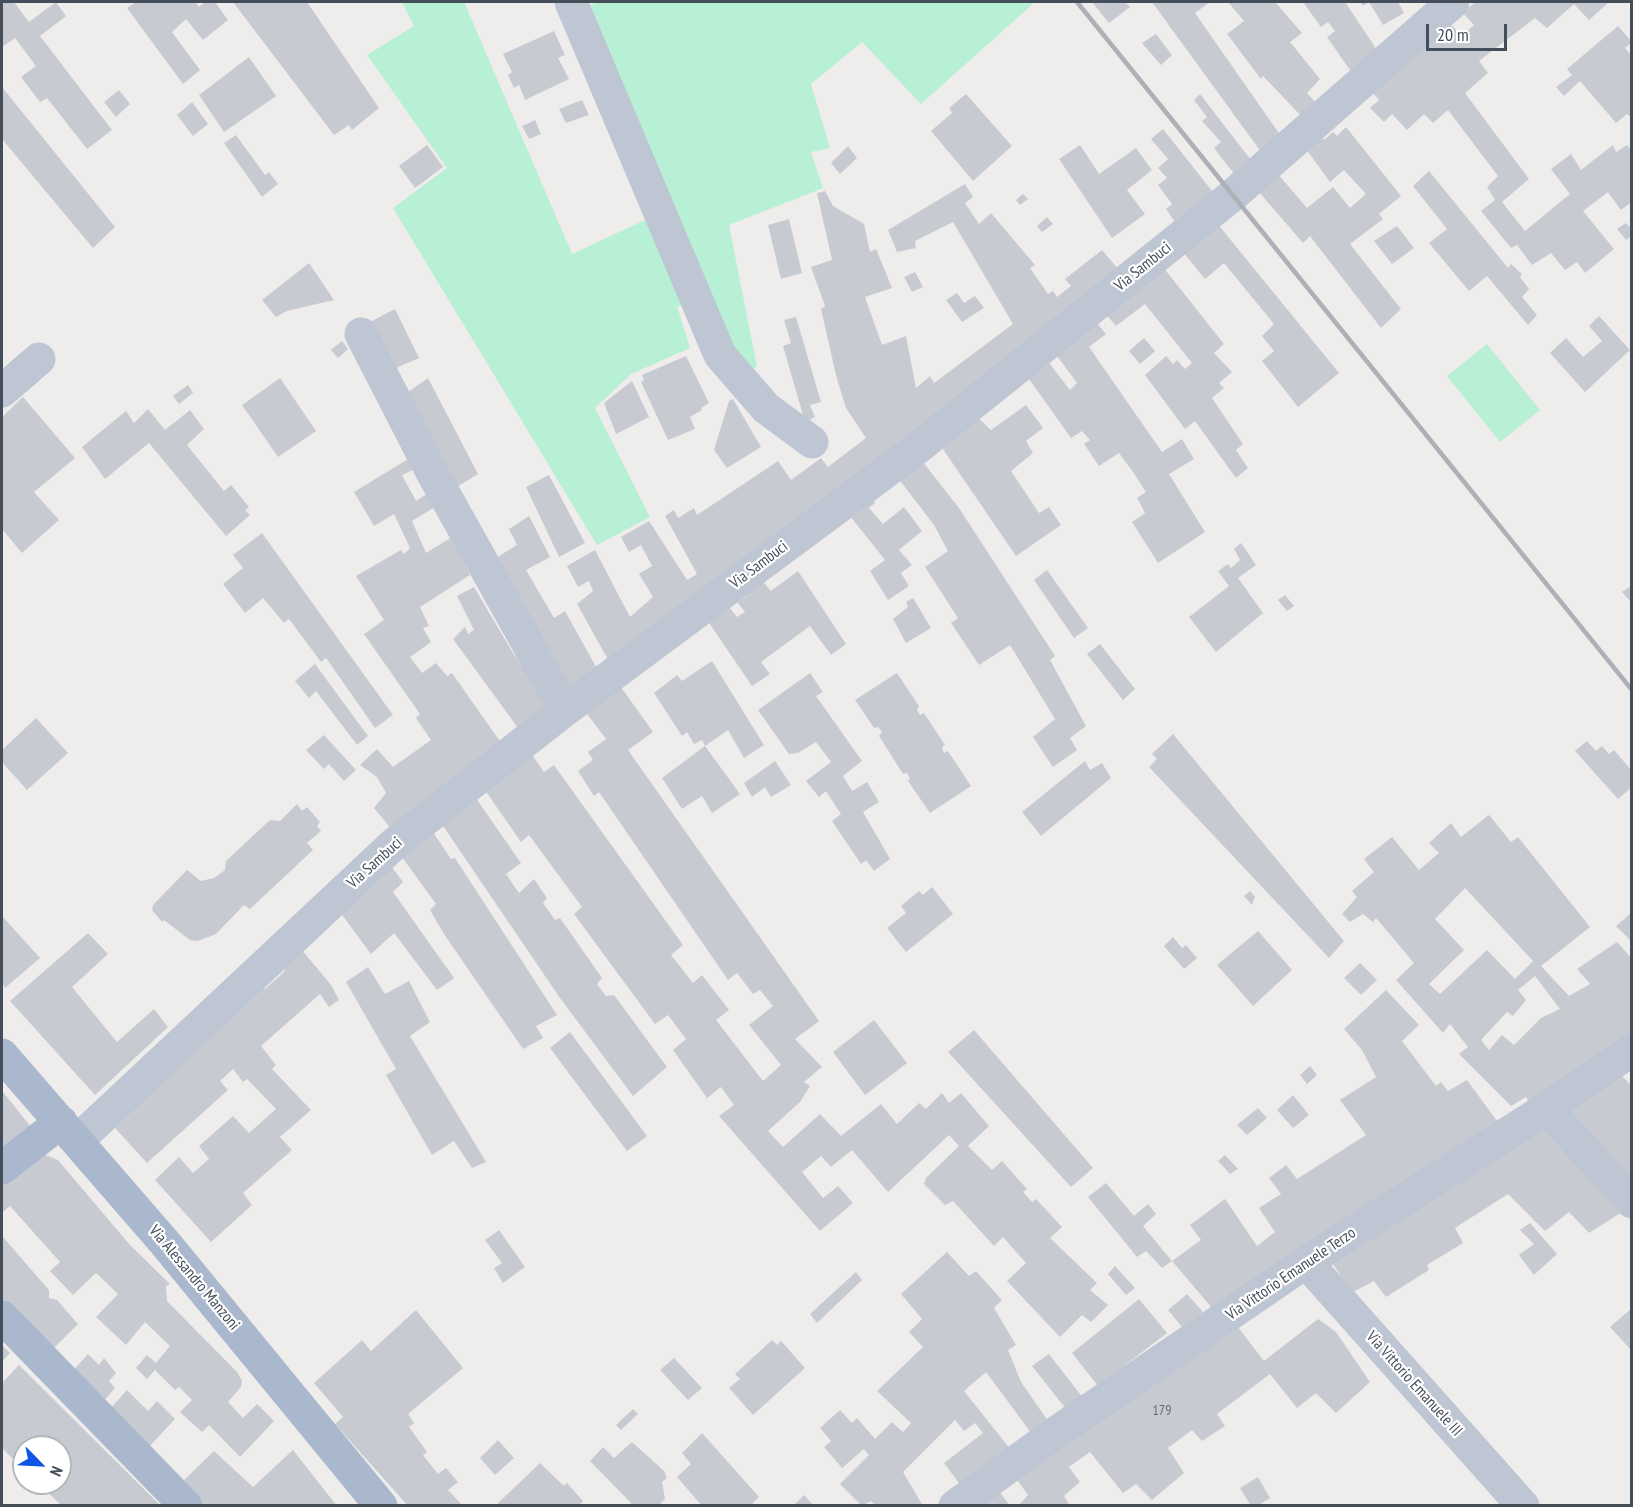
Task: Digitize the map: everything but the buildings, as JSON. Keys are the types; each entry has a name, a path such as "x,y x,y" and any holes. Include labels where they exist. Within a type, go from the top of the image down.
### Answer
{"main road":[{"name":"Via Alessandro Manzoni","path":"2,1055 165,1243 381,1506"},
{"path":"2,1168 69,1132"},
{"path":"2,1317 186,1506"}],"street":[{"path":"571,2 720,355 765,408 812,442"},
{"name":"Via Sambuci","path":"69,1132 394,844 565,710 924,442 1233,195 1453,2"},
{"path":"361,334 433,474 565,710"},
{"path":"2,391 39,359"},
{"name":"Via Vittorio Emanuele Terzo","path":"955,1506 1051,1436 1306,1262 1632,1050"},
{"path":"1546,1108 1632,1202"},
{"name":"Via Vittorio Emanuele III","path":"1306,1262 1523,1506"}],"green space":[{"path":"402,2 464,2 572,254 662,212 590,5 599,2 1035,2 921,104 862,42 811,84 830,148 811,152 823,188 729,225 757,367 735,374 705,303 677,306 690,348 631,374 595,408 650,517 597,545 393,208 447,168 367,55 414,26"},
{"path":"1487,344 1540,410 1500,442 1447,376"}],"railway":[{"path":"1077,2 1632,690"}]}
